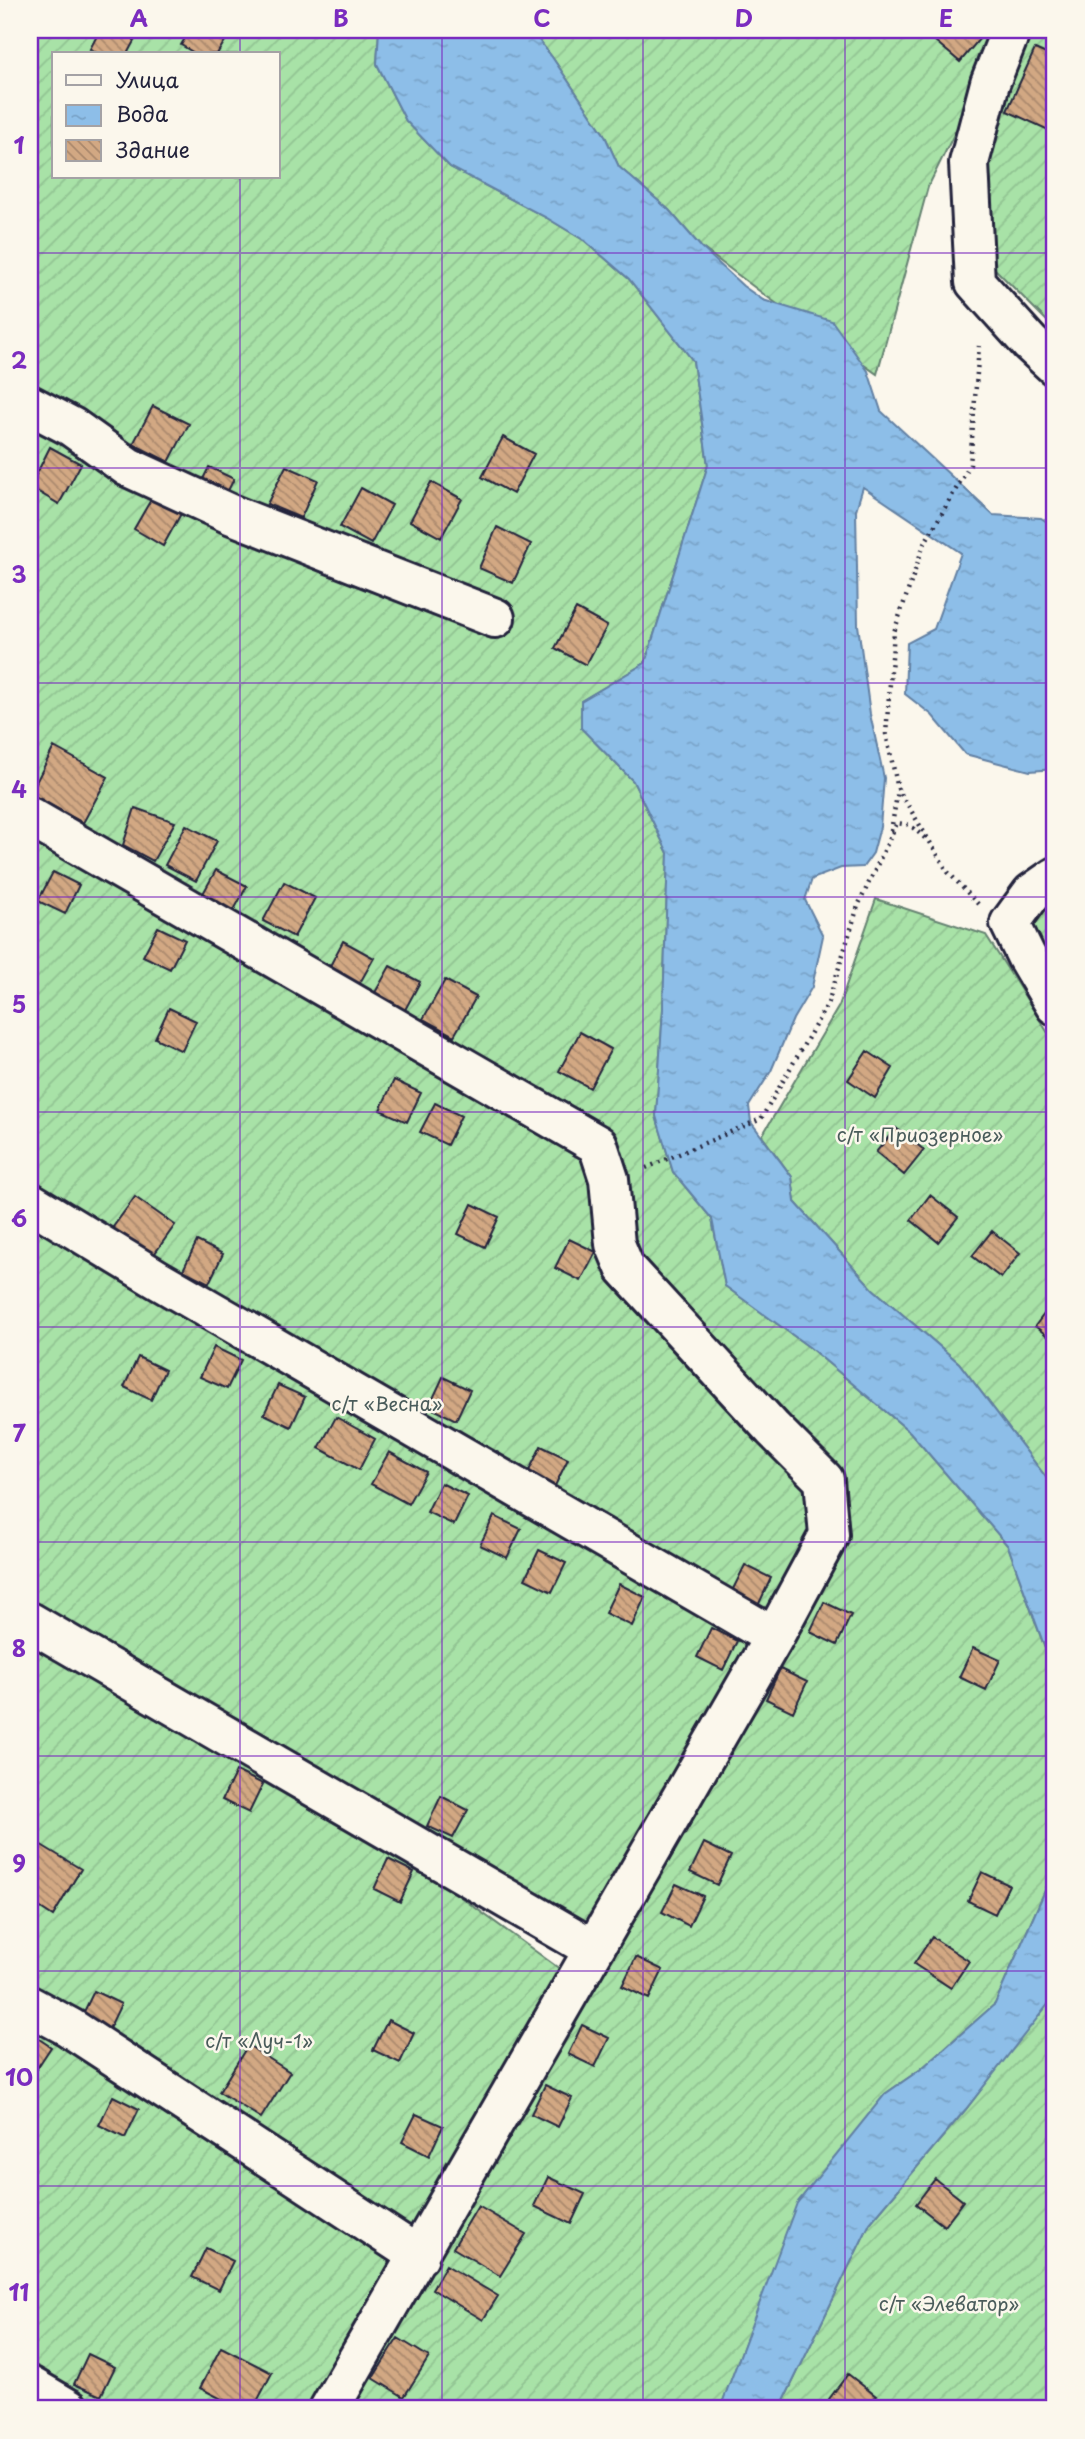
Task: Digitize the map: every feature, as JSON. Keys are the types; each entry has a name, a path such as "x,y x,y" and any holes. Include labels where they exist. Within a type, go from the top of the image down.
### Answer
{"street":[{"path":"1011,30 990,83 969,163 975,282 1030,343 1055,366"},
{"path":"30,405 72,427 128,467 230,514 495,618"},
{"path":"30,817 598,1145 609,1179 615,1244 625,1268 773,1429 824,1480 829,1535 774,1637 329,2409"},
{"path":"1055,877 1032,893 1010,923 1055,1005"},
{"path":"30,1202 157,1279 774,1637"},
{"path":"30,1622 593,1949"},
{"path":"30,2006 69,2027 419,2256"},
{"path":"30,2386 69,2409"}],"path":[{"path":"975,282 979,346 971,466 924,544 894,632 886,734 898,789 948,872 983,909"},
{"path":"890,836 898,789"},
{"path":"645,1169 761,1119 828,1003 858,906 897,823 910,825 931,843"}],"green space":[{"name":"с/т «Весна»","path":"30,30 379,30 377,64 406,121 450,167 585,241 629,279 693,361 708,465 645,663 581,701 581,728 633,781 668,853 663,1009 656,1116 673,1172 712,1219 725,1286 809,1347 910,1432 1008,1546 1053,1671 1055,1868 995,2004 921,2069 885,2094 746,2340 720,2409 343,2409 607,1947 30,1607"},
{"path":"531,30 1002,30 928,187 877,374 701,247 669,210 619,167 604,134"},
{"path":"1027,30 1055,30 1055,329 989,263 979,197 1001,89"},
{"path":"1055,892 1055,968 1030,922"},
{"name":"с/т «Приозерное»","path":"876,899 986,935 1055,1044 1055,1495 1051,1484 959,1363 873,1289 795,1202 792,1177 762,1136 839,1006"},
{"name":"с/т «Луч-1»","path":"30,1637 415,1864 564,1972 309,2409 30,2409"},
{"name":"с/т «Элеватор»","path":"1055,1993 1055,2409 782,2409 782,2404 870,2223 966,2109"}],"water":[{"path":"379,30 531,30 604,134 619,167 669,210 701,247 743,286 763,300 832,321 868,371 881,411 993,515 1041,518 1055,527 1055,769 1030,771 965,754 932,715 905,694 907,643 934,629 961,553 863,487 856,510 858,625 870,714 884,778 880,827 873,853 863,867 841,868 812,879 805,900 823,936 812,987 793,1019 771,1071 749,1106 751,1122 792,1177 795,1202 873,1289 959,1363 1051,1484 1055,1495 1055,1693 1053,1670 1008,1546 910,1432 809,1347 725,1286 712,1219 673,1172 656,1116 663,1009 668,853 633,781 581,728 581,701 645,663 708,465 693,361 629,279 585,241 450,167 406,121 377,64"},
{"path":"1055,1868 1053,1998 966,2109 870,2223 782,2404 782,2409 720,2409 797,2203 885,2094 921,2069 995,2004"}],"building":[{"path":"100,30 140,30 128,52 95,52 90,49"},
{"path":"190,30 217,30 228,36 218,52 193,52 181,45"},
{"path":"945,30 972,30 981,37 960,62 935,41"},
{"path":"1035,49 1055,58 1055,133 1007,111"},
{"path":"153,406 189,424 169,462 133,444"},
{"path":"503,437 534,454 513,494 482,477"},
{"path":"50,447 81,464 59,504 30,487"},
{"path":"286,466 318,480 301,518 267,504"},
{"path":"209,467 234,479 219,508 194,497"},
{"path":"431,482 462,499 441,538 410,521"},
{"path":"361,488 392,505 371,544 340,527"},
{"path":"153,496 182,512 163,546 134,529"},
{"path":"497,527 531,544 513,583 479,568"},
{"path":"576,609 607,626 586,665 555,648"},
{"path":"54,747 108,777 83,823 30,794"},
{"path":"135,808 175,822 153,861 123,845"},
{"path":"186,825 217,841 196,881 165,865"},
{"path":"216,870 247,886 226,925 195,908"},
{"path":"53,872 79,885 65,914 38,901"},
{"path":"284,882 315,898 294,937 263,921"},
{"path":"158,927 185,940 170,969 143,956"},
{"path":"343,941 374,958 352,997 322,981"},
{"path":"390,966 420,982 399,1021 368,1005"},
{"path":"445,980 476,997 454,1036 423,1019"},
{"path":"169,1008 196,1021 182,1051 155,1038"},
{"path":"580,1032 611,1049 590,1088 559,1071"},
{"path":"867,1051 893,1068 875,1098 848,1080"},
{"path":"394,1080 421,1093 407,1122 380,1110"},
{"path":"435,1103 461,1116 447,1145 420,1132"},
{"path":"896,1128 924,1150 904,1175 876,1152"},
{"path":"930,1195 958,1217 938,1242 911,1220"},
{"path":"135,1197 175,1225 145,1267 105,1238"},
{"path":"472,1204 499,1217 485,1247 458,1234"},
{"path":"992,1231 1020,1253 1001,1278 972,1256"},
{"path":"569,1239 596,1252 581,1281 555,1268"},
{"path":"197,1241 223,1254 209,1283 183,1270"},
{"path":"1055,1301 1055,1342 1035,1326"},
{"path":"214,1347 241,1360 227,1389 200,1377"},
{"path":"138,1357 165,1370 151,1400 124,1387"},
{"path":"443,1377 470,1390 456,1420 429,1407"},
{"path":"278,1385 305,1397 291,1427 264,1414"},
{"path":"336,1417 375,1439 359,1470 319,1448"},
{"path":"541,1446 568,1459 554,1488 527,1475"},
{"path":"389,1452 426,1472 408,1504 371,1484"},
{"path":"441,1483 468,1496 454,1525 427,1512"},
{"path":"494,1516 521,1529 507,1558 480,1545"},
{"path":"539,1550 566,1563 552,1592 525,1579"},
{"path":"745,1565 771,1578 757,1608 730,1595"},
{"path":"619,1584 645,1597 632,1626 605,1613"},
{"path":"824,1602 851,1615 837,1645 810,1632"},
{"path":"711,1628 737,1641 723,1670 697,1657"},
{"path":"973,1648 1000,1660 986,1690 959,1677"},
{"path":"780,1669 807,1682 793,1712 766,1699"},
{"path":"236,1771 263,1784 249,1813 222,1800"},
{"path":"441,1796 468,1810 453,1838 427,1826"},
{"path":"33,1840 81,1869 53,1916 30,1901 30,1847"},
{"path":"704,1843 731,1856 717,1885 690,1872"},
{"path":"388,1859 414,1872 400,1902 374,1889"},
{"path":"982,1872 1009,1885 995,1914 968,1901"},
{"path":"676,1884 703,1896 689,1926 662,1912"},
{"path":"932,1937 969,1961 951,1988 914,1964"},
{"path":"636,1957 663,1970 649,1999 622,1986"},
{"path":"94,1991 121,2004 107,2033 80,2020"},
{"path":"388,2020 414,2033 400,2063 373,2050"},
{"path":"582,2025 609,2038 595,2067 568,2054"},
{"path":"30,2033 51,2047 30,2079"},
{"path":"248,2045 290,2072 261,2118 219,2092"},
{"path":"545,2085 572,2098 558,2127 531,2114"},
{"path":"113,2096 139,2109 125,2138 99,2125"},
{"path":"416,2114 443,2126 429,2156 402,2142"},
{"path":"548,2177 585,2194 571,2224 534,2206"},
{"path":"935,2179 963,2201 944,2226 916,2204"},
{"path":"478,2206 526,2234 500,2276 453,2248"},
{"path":"206,2248 233,2261 219,2290 192,2277"},
{"path":"446,2265 498,2296 483,2320 432,2289"},
{"path":"398,2338 429,2357 404,2397 373,2378"},
{"path":"221,2347 272,2373 253,2409 241,2409 200,2388"},
{"path":"88,2354 115,2367 101,2396 74,2384"},
{"path":"848,2374 876,2396 866,2409 842,2409 829,2399"}]}
